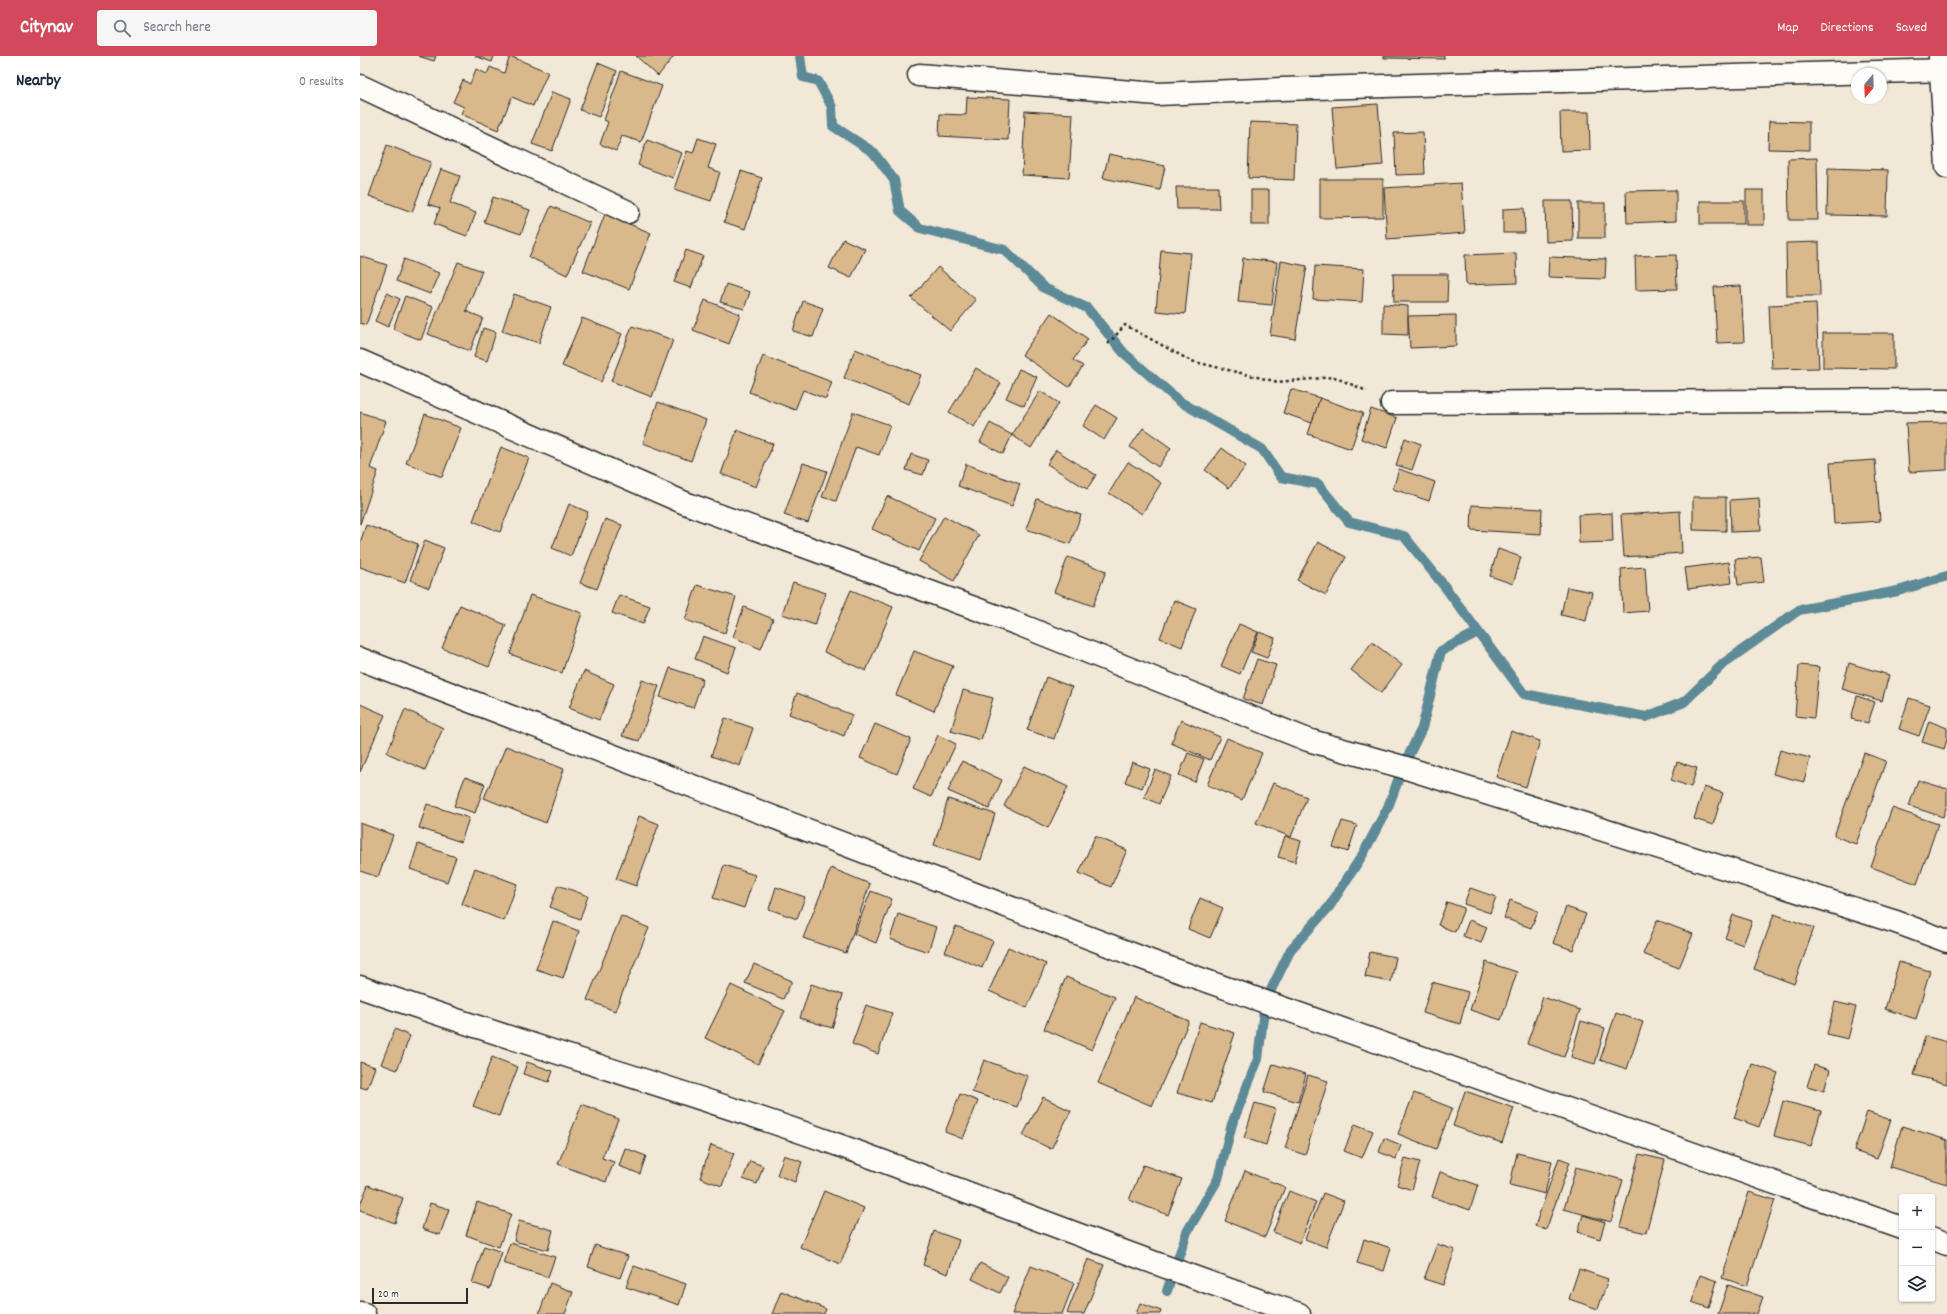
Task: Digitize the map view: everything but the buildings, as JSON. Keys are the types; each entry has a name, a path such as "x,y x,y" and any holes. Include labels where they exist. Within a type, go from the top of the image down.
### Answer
{"street":[{"path":"919,75 1158,94 1943,65 1947,167"},
{"path":"360,86 628,212"},
{"path":"360,361 684,504 1018,624 1308,740 1441,779 1896,922 1947,940"},
{"path":"1392,403 1947,400"},
{"path":"360,659 1150,961 1899,1227"},
{"path":"360,987 448,1018 678,1090 830,1142 1299,1314"},
{"path":"1935,1239 1947,1244"},
{"path":"360,1313 364,1314"}],"path":[{"path":"1108,344 1125,325 1191,362 1278,382 1334,377 1392,403"}],"waterway":[{"path":"800,56 803,77 818,81 832,107 833,126 873,152 894,180 900,211 920,228 1005,250 1044,288 1087,308 1124,353 1179,401 1262,449 1281,477 1318,484 1349,522 1404,536 1445,587 1524,694 1646,717 1684,702 1724,663 1799,610 1898,591 1947,576"},
{"path":"1167,1291 1187,1232 1218,1179 1232,1124 1258,1059 1265,1002 1291,949 1329,907 1363,854 1388,807 1403,767 1422,728 1441,651 1476,633"}]}
